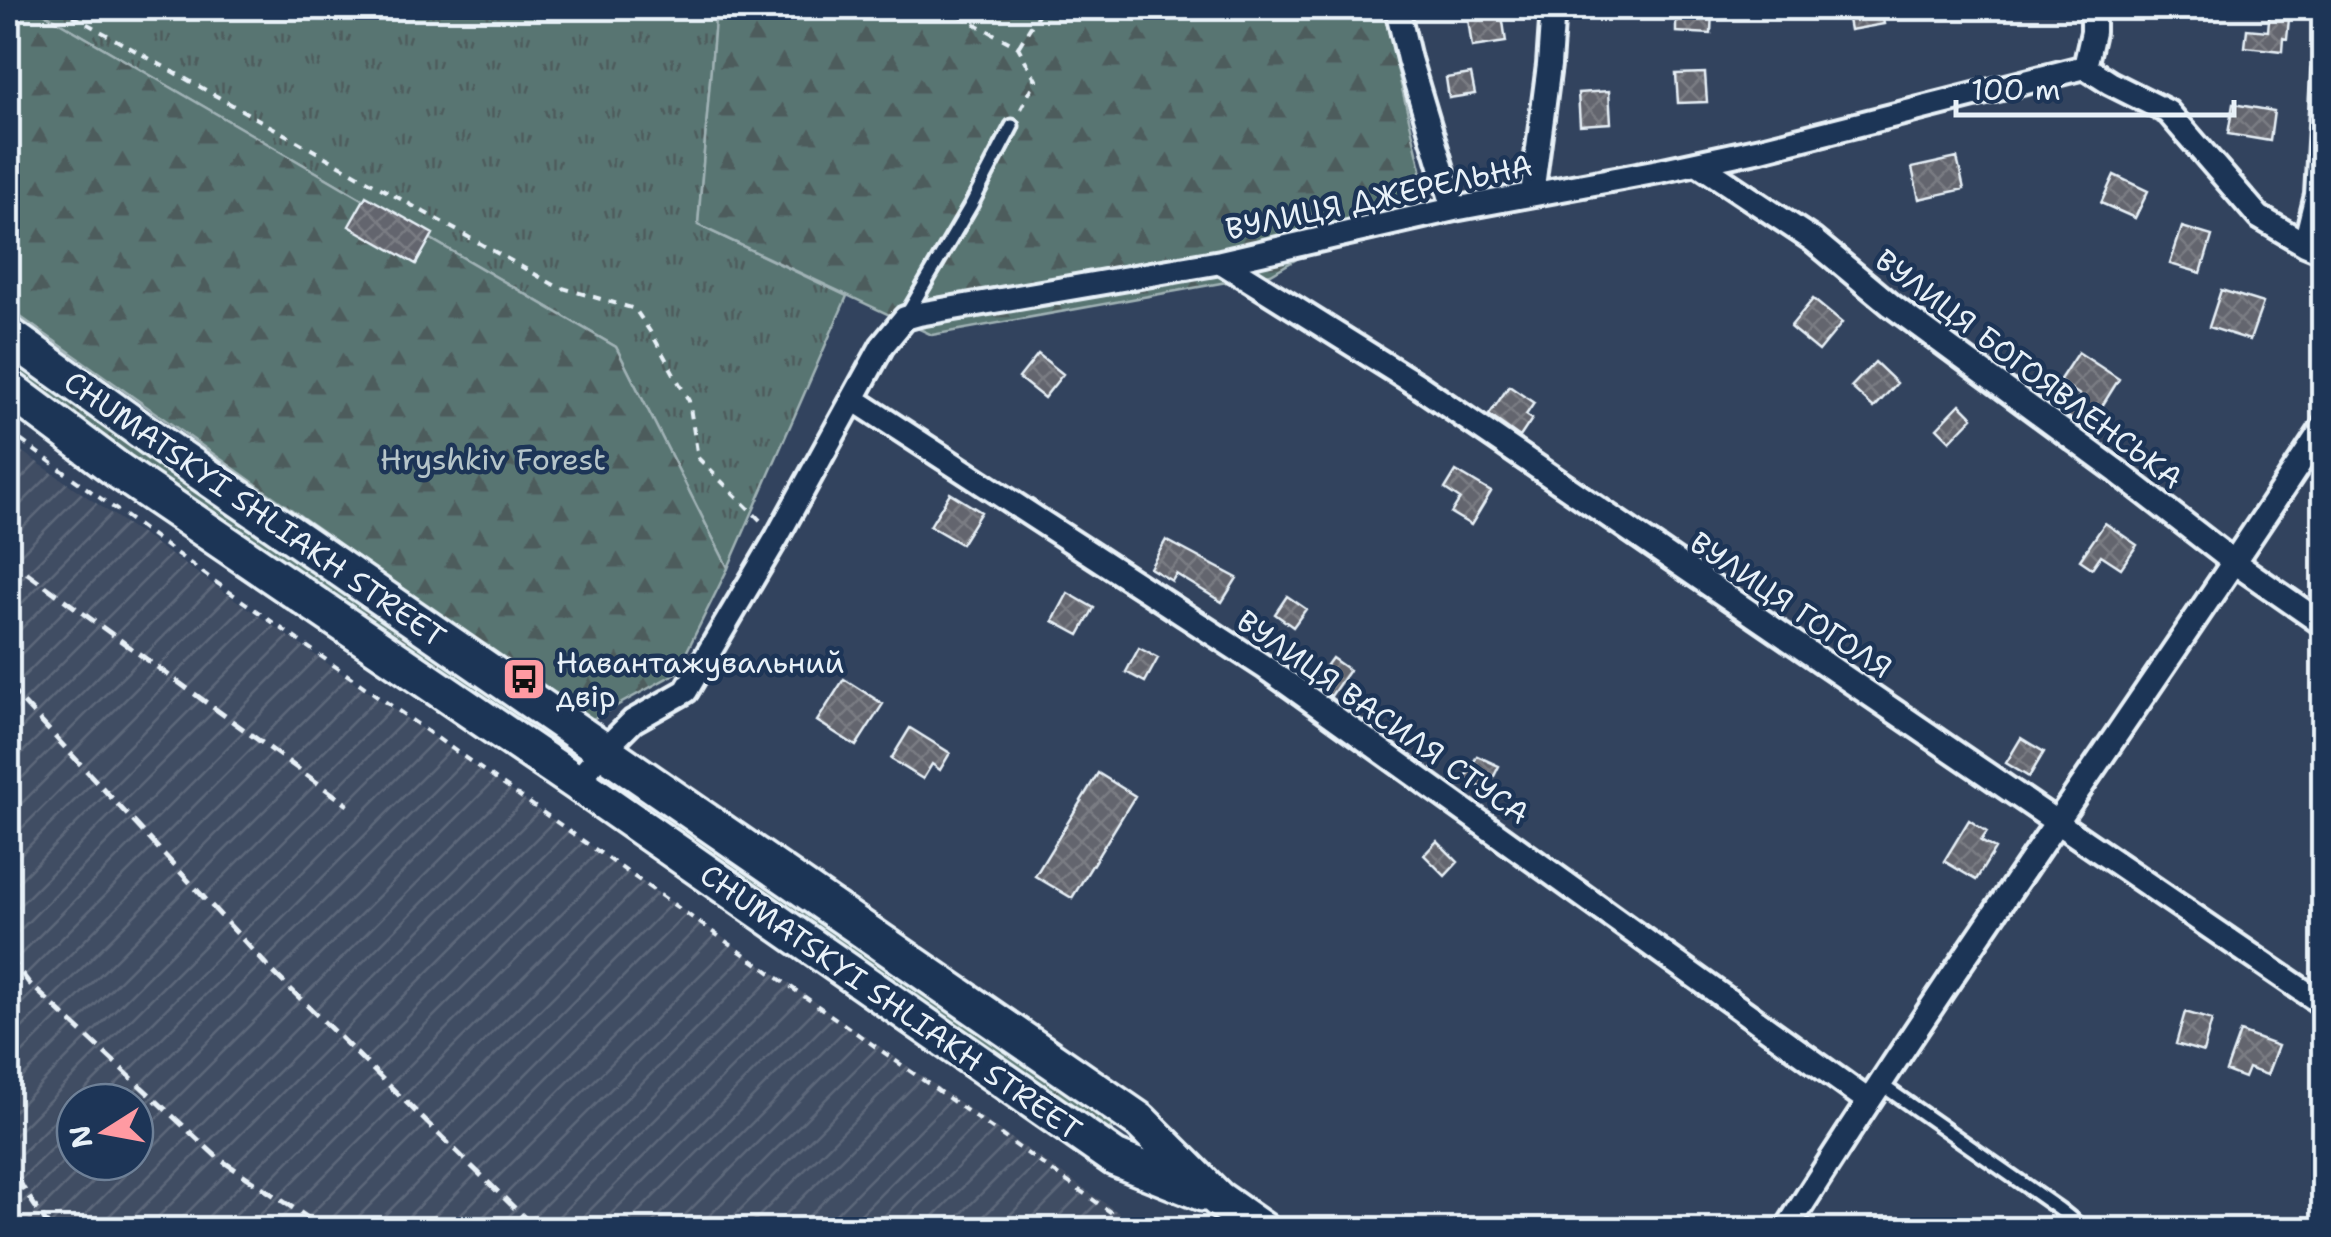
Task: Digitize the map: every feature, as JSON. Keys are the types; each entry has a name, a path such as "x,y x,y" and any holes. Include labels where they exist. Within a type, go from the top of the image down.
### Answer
{"main road":[{"name":"CHUMATSKYI SHLIAKH STREET","path":"8,334 178,458 1140,1122 1218,1199 1262,1230"},
{"name":"CHUMATSKYI SHLIAKH STREET","path":"8,388 120,471 576,782 1115,1158 1218,1199"}],"street":[{"path":"1397,8 1454,209"},
{"path":"1532,194 1553,8"},
{"path":"2093,8 2085,68 2168,112 2259,217 2314,248 2324,72"},
{"name":"ВУЛИЦЯ ДЖЕРЕЛЬНА","path":"904,318 1220,262 1454,209 1696,163 2085,68"},
{"name":"ВУЛИЦЯ БОГОЯВЛЕНСЬКА","path":"1696,163 1814,240 1891,304 2235,563 2324,625"},
{"name":"ВУЛИЦЯ ГОГОЛЯ","path":"1220,262 1416,384 2324,1006"},
{"path":"576,782 634,721 686,690 777,537 882,346 904,318"},
{"name":"ВУЛИЦЯ ВАСИЛЯ СТУСА","path":"853,399 1266,668 1873,1091"},
{"path":"1786,1230 1873,1091 2235,563 2324,426"}],"lane":[{"path":"904,318 1012,126"},
{"name":"ВУЛИЦЯ ВАСИЛЯ СТУСА","path":"1873,1091 2085,1230"}],"path":[{"path":"59,8 556,286 635,309 689,401 698,458 777,537"},
{"path":"946,8 1018,47 1036,80 1012,126"},
{"path":"1018,47 1042,8"},
{"path":"8,431 224,588 1136,1230"}],"shaded area":[{"path":"8,442 1142,1229 8,1229"}],"green space":[{"name":"Hryshkiv Forest","path":"8,8 35,8 616,347 728,568 676,673 589,721 8,308"},
{"path":"35,8 716,8 698,225 847,296 728,568 616,347"},
{"path":"716,8 1383,8 1421,169 1409,193 1271,274 932,335 698,225"},
{"path":"8,348 582,752 572,766 8,369"},
{"path":"630,786 1117,1119 1107,1133 620,800"}],"building":[{"path":"1501,8 1506,42 1472,47 1467,12"},
{"path":"1676,8 1712,8 1711,34 1676,32"},
{"path":"1846,8 1881,8 1884,24 1850,30"},
{"path":"2270,8 2290,8 2282,51 2245,47 2247,29 2268,31"},
{"path":"1705,73 1707,102 1678,103 1676,74"},
{"path":"1471,74 1475,94 1449,98 1446,78"},
{"path":"1609,91 1611,123 1580,125 1578,93"},
{"path":"2233,104 2274,111 2270,141 2228,134"},
{"path":"1957,158 1964,189 1919,199 1912,168"},
{"path":"2114,175 2148,191 2135,218 2101,203"},
{"path":"366,196 433,234 416,264 349,226"},
{"path":"2182,227 2212,236 2201,273 2170,264"},
{"path":"2221,290 2263,303 2250,340 2209,327"},
{"path":"1813,299 1842,323 1819,351 1790,327"},
{"path":"2078,352 2119,379 2087,430 2067,416 2080,395 2059,381"},
{"path":"1038,354 1063,374 1044,398 1019,378"},
{"path":"1875,362 1897,383 1874,408 1851,387"},
{"path":"1509,386 1534,403 1526,415 1532,419 1520,437 1489,415"},
{"path":"1960,404 1973,417 1950,441 1937,428"},
{"path":"1456,471 1491,492 1471,525 1451,513 1460,499 1445,489"},
{"path":"950,493 981,512 961,544 930,526"},
{"path":"2105,523 2137,545 2121,568 2101,555 2092,568 2080,560"},
{"path":"1166,540 1237,578 1222,602 1176,574 1172,581 1150,568"},
{"path":"1068,593 1094,608 1079,635 1053,621"},
{"path":"1287,596 1306,609 1293,627 1275,614"},
{"path":"1139,648 1158,658 1145,682 1126,672"},
{"path":"1332,658 1349,670 1331,696 1313,684"},
{"path":"844,679 883,704 856,746 817,721"},
{"path":"910,728 950,753 940,770 932,764 923,779 891,759"},
{"path":"2021,738 2044,752 2029,777 2006,763"},
{"path":"1477,756 1499,766 1487,790 1465,779"},
{"path":"1098,773 1135,796 1072,898 1035,876"},
{"path":"1969,820 1987,832 1981,841 1995,849 1976,880 1944,861"},
{"path":"1437,841 1458,862 1445,876 1424,855"},
{"path":"2185,1012 2212,1020 2203,1052 2176,1044"},
{"path":"2240,1032 2278,1046 2267,1075 2248,1068 2244,1078 2226,1071"}],"railway":[{"path":"8,559 348,805"},
{"path":"8,686 272,971 537,1230"},
{"path":"8,955 29,983 218,1158 326,1230"},
{"path":"8,1157 51,1230"}],"place":[{"name":"Навантажувальний двір","path":"524,679"}]}
